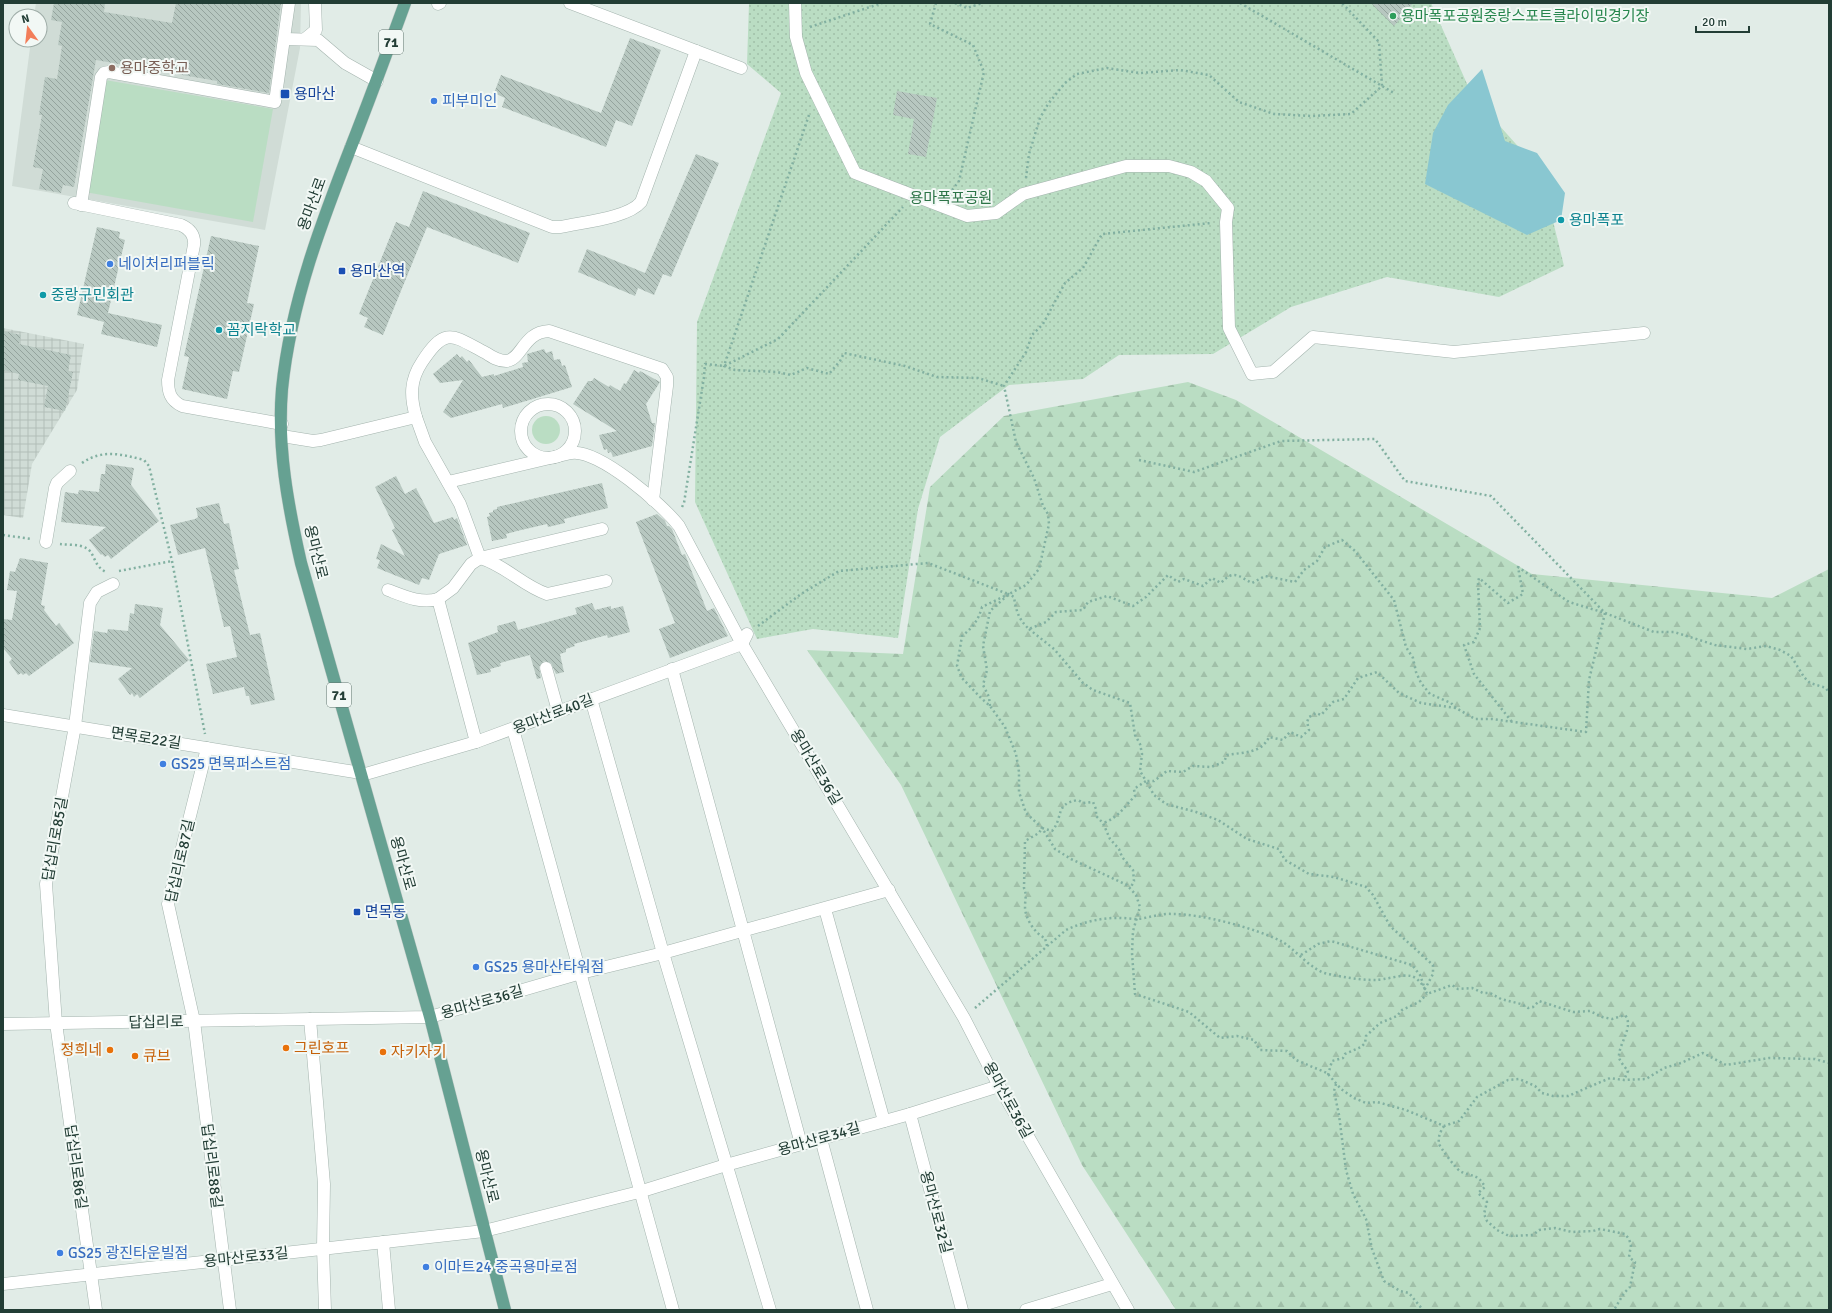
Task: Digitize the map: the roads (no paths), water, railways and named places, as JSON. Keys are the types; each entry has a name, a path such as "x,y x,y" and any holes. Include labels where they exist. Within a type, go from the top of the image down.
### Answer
{"main road":[{"name":"용마산로","path":"405,3 377,81 322,220 298,303 282,389 284,475 290,516 301,563 430,1017 505,1310"}],"street":[{"path":"289,3 275,102 109,72 104,73 76,204 181,225 193,235 194,245 168,380 169,394 182,406 282,430 313,441 416,417"},
{"path":"305,39 316,30 315,3"},
{"path":"570,3 741,68"},
{"path":"795,3 796,31 806,73 854,173 966,216 996,214 1024,194 1126,166 1169,166 1191,172 1206,181 1228,208 1226,222 1229,328 1252,374 1273,372 1314,337 1454,352 1644,333"},
{"path":"285,39 318,40 345,63 377,81"},
{"path":"351,147 552,228 625,213 637,207 641,202 696,51"},
{"path":"480,558 460,504 426,442 416,417 411,395 416,372 432,347 440,339 449,337 457,338 496,359 505,361 513,359 534,334 549,331 662,369 667,377 667,386 653,500"},
{"path":"546,404 555,405 563,409 572,419 575,432 574,441 569,449 553,457 536,456 529,451 524,444 521,435 521,426 524,418 537,406 546,404"},
{"path":"448,482 577,452 588,455 629,479 674,519 745,639"},
{"path":"46,542 55,488 57,483 70,471"},
{"path":"388,590 419,600 432,601 438,599 453,588 471,564 480,558 602,529"},
{"path":"480,558 496,563 538,590 547,594 606,581"},
{"name":"답십리로85길","path":"56,1023 46,884 75,726 90,603 98,592 112,578"},
{"path":"438,599 476,742"},
{"name":"용마산로40길","path":"361,774 476,742 513,729 558,710 672,669 745,639"},
{"name":"용마산로36길","path":"745,639 964,1018 999,1086 1128,1310"},
{"path":"546,668 558,710"},
{"path":"672,669 801,1144"},
{"path":"591,699 663,953 770,1310"},
{"name":"면목로22길","path":"3,715 361,774"},
{"path":"513,729 581,974 639,1192 673,1310"},
{"name":"답십리로87길","path":"194,1021 168,904 207,748"},
{"name":"용마산로36길","path":"430,1017 581,974 825,909 889,890"},
{"path":"825,909 884,1121"},
{"name":"답십리로","path":"3,1024 430,1017"},
{"path":"310,1019 324,1184 323,1248 325,1310"},
{"name":"답십리로88길","path":"194,1021 230,1310"},
{"name":"답십리로86길","path":"56,1023 96,1310"},
{"name":"용마산로34길","path":"484,1231 639,1192 726,1165 910,1114 999,1086"},
{"name":"용마산로32길","path":"910,1114 962,1310"},
{"path":"821,1139 867,1310"},
{"name":"용마산로33길","path":"3,1284 484,1231"},
{"path":"384,1242 389,1310"},
{"path":"1026,1310 1112,1284"}],"water":[{"path":"1482,69 1505,141 1537,153 1565,193 1561,220 1527,235 1425,184 1433,133 1448,105"}],"place":[{"name":"용마폭포공원중랑스포트클라이밍경기장","path":"1393,16"},
{"name":"용마중학교","path":"112,68"},
{"name":"용마산","path":"285,94"},
{"name":"피부미인","path":"434,101"},
{"name":"용마폭포","path":"1561,220"},
{"name":"네이처리퍼블릭","path":"110,264"},
{"name":"용마산역","path":"342,271"},
{"name":"중랑구민회관","path":"43,295"},
{"name":"꼼지락학교","path":"219,330"},
{"name":"GS25 면목퍼스트점","path":"163,764"},
{"name":"면목동","path":"357,912"},
{"name":"GS25 용마산타워점","path":"476,967"},
{"name":"그린호프","path":"286,1048"},
{"name":"정희네","path":"110,1050"},
{"name":"자키자키","path":"383,1052"},
{"name":"큐브","path":"135,1056"},
{"name":"GS25 광진타운빌점","path":"60,1253"},
{"name":"이마트24 중곡용마로점","path":"426,1267"}],"park label":[{"name":"용마폭포공원","path":"951,198"}]}
